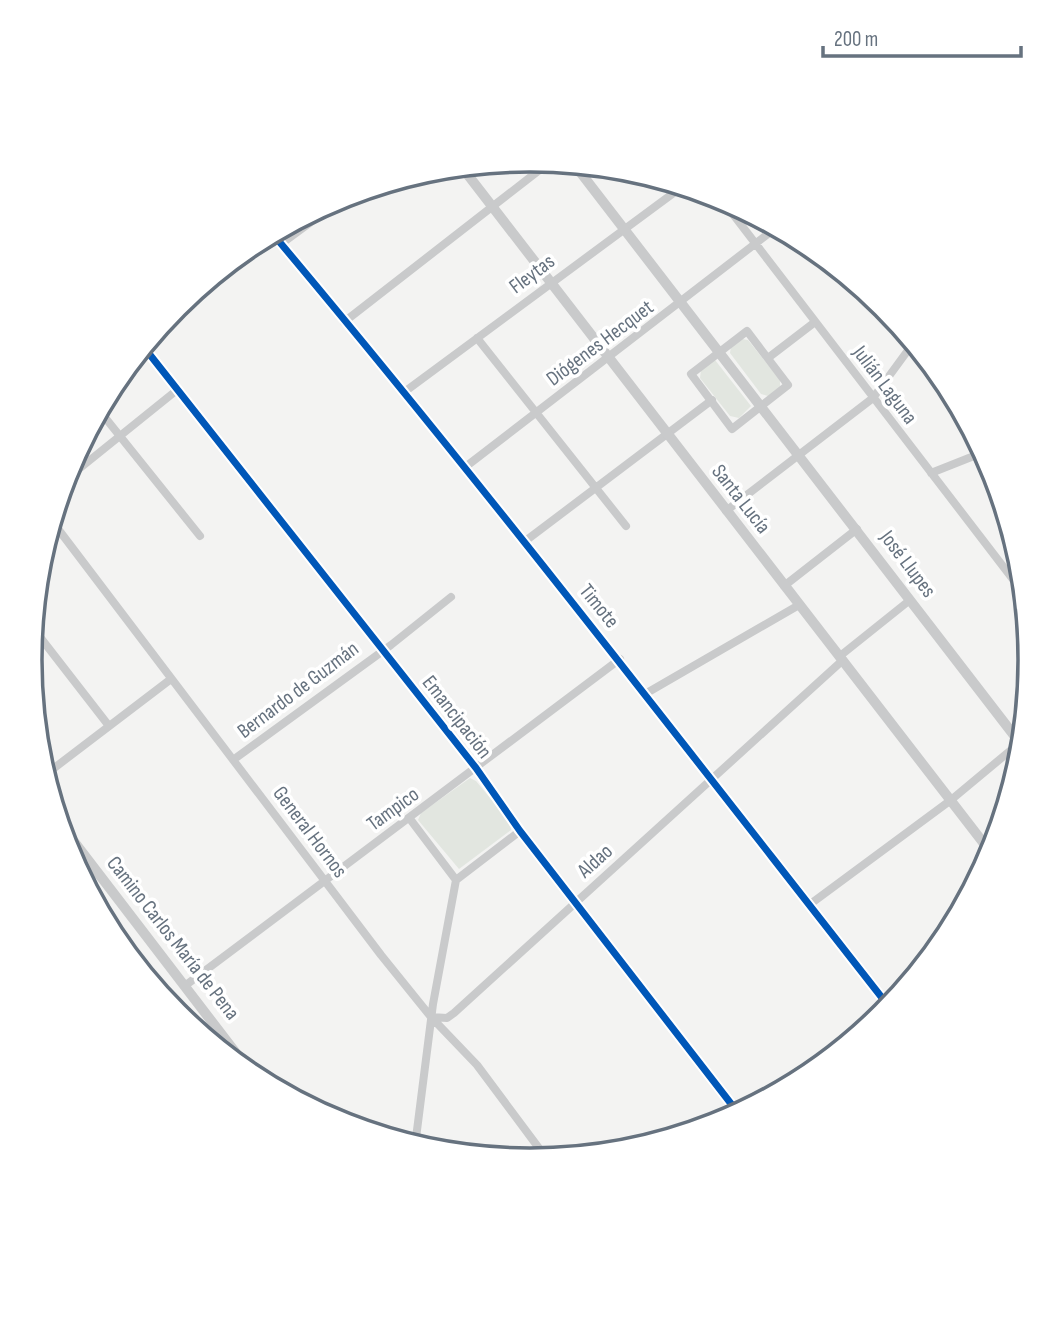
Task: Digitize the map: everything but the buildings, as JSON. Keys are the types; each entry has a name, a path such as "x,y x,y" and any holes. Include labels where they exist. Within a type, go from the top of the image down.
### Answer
{"street":[{"path":"344,322 536,172"},
{"name":"José Llupes","path":"583,175 1013,734"},
{"name":"Santa Lucía","path":"468,176 984,843"},
{"name":"Fleytas","path":"403,393 674,193"},
{"name":"Julián Laguna","path":"735,217 1012,578"},
{"path":"281,244 303,228"},
{"name":"Diógenes Hecquet","path":"464,468 769,234"},
{"name":"Timote","path":"279,241 620,659 710,781 882,998"},
{"path":"768,358 815,322"},
{"path":"747,331 788,384 732,429 691,374 720,351 747,331"},
{"path":"477,338 626,526"},
{"path":"726,511 873,398 908,350"},
{"name":"Emancipación","path":"150,355 476,768 520,831 732,1105"},
{"path":"82,466 177,390"},
{"path":"524,542 712,400"},
{"path":"106,419 200,536"},
{"path":"931,473 974,456"},
{"path":"785,586 857,528"},
{"name":"General Hornos","path":"60,531 431,1017 477,1065 539,1148"},
{"name":"Bernardo de Guzmán","path":"233,760 381,649 391,645 451,597"},
{"name":"Aldao","path":"431,1017 447,1018 454,1013 841,658 910,600"},
{"path":"645,694 799,605"},
{"path":"43,640 109,726"},
{"name":"Tampico","path":"186,985 620,659"},
{"path":"54,768 171,680"},
{"path":"809,905 951,800 1011,750"},
{"path":"410,819 456,880"},
{"path":"416,1135 431,1017 456,880 520,831"},
{"name":"Camino Carlos María de Pena","path":"80,849 232,1047"}],"shaded area":[{"path":"742,339 748,340 780,380 780,387 768,396 761,394 730,353 731,347"},
{"path":"715,360 751,406 739,418 730,416 700,378 701,370"},
{"path":"470,778 476,781 510,822 511,830 459,869 418,820 421,813"}],"cycle path":[{"path":"279,241 507,521 882,998"},
{"path":"150,355 476,768 520,831 732,1105"}]}
